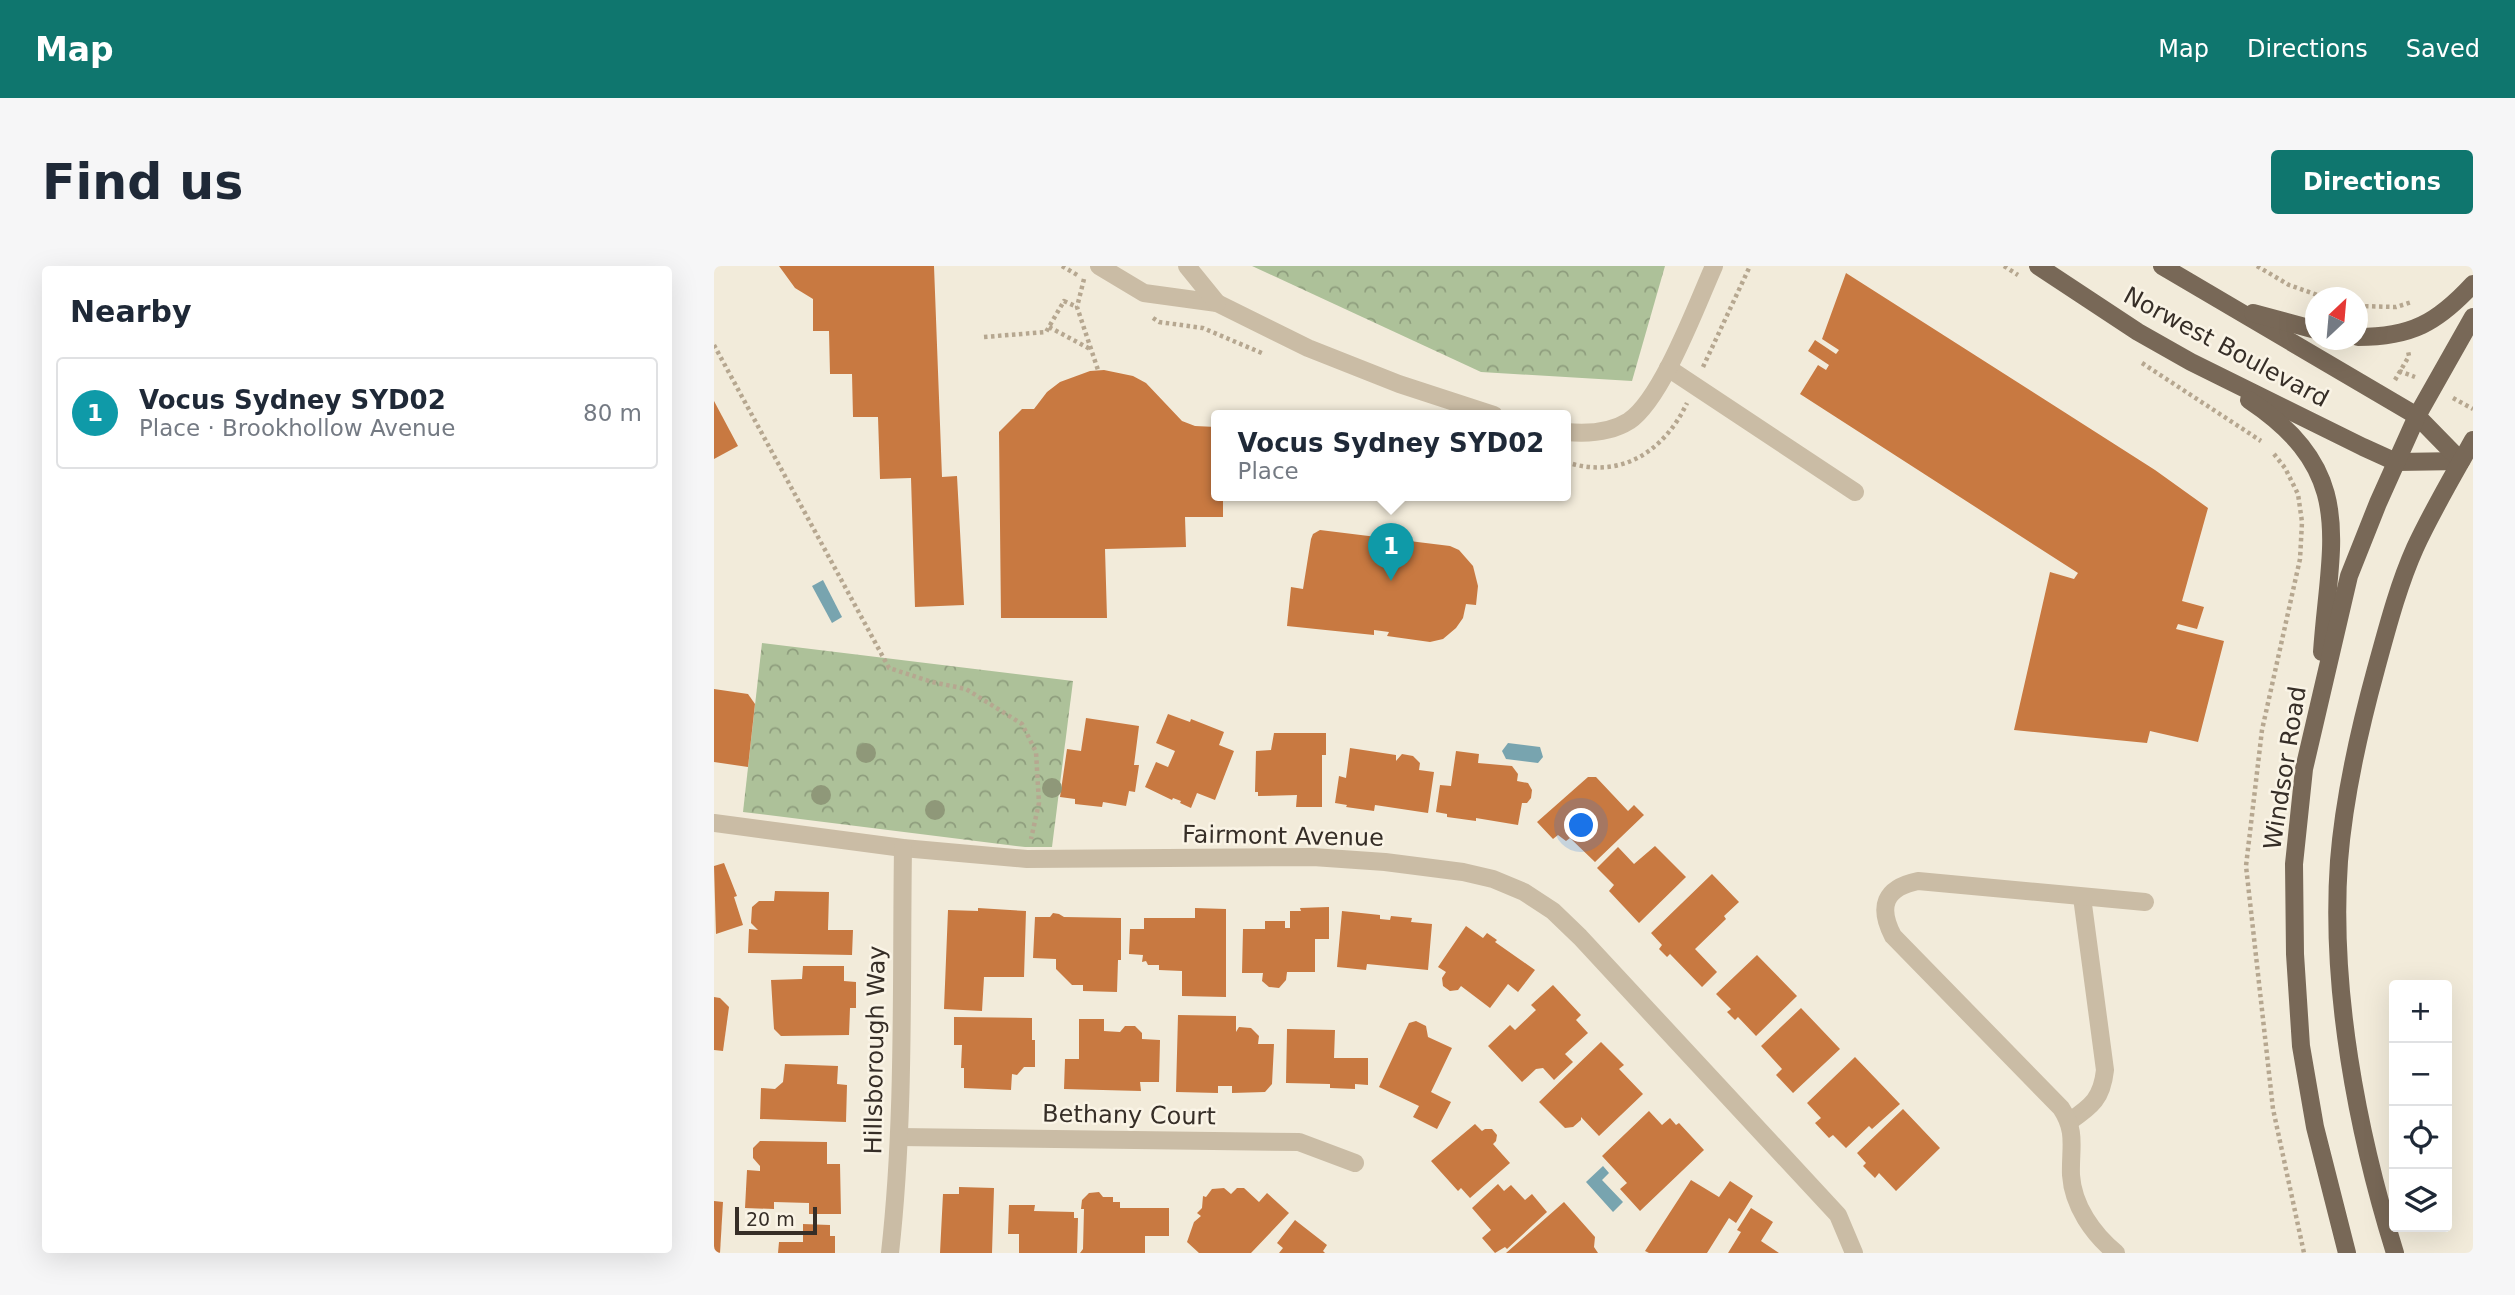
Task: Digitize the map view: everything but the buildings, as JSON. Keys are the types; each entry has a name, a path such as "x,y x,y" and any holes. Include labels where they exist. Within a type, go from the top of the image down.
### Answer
{"main road":[{"name":"Norwest Boulevard","path":"2038,266 2191,362 2396,462"},
{"name":"Norwest Boulevard","path":"2162,266 2417,416 2461,461"},
{"path":"2368,336 2403,334 2423,326 2441,316 2473,284"},
{"path":"2223,303 2305,327"},
{"name":"Windsor Road","path":"2347,1253 2334,1212 2301,1046 2295,954 2294,864 2304,769 2349,576 2417,416 2473,317"},
{"path":"2191,362 2284,426 2314,463 2324,485 2330,506 2332,542 2318,704"},
{"path":"2395,1253 2379,1202 2362,1128 2347,1036 2337,933 2339,860 2363,715 2386,630 2415,548 2473,440"},
{"path":"2396,462 2461,461"}],"street":[{"path":"1187,266 1217,303"},
{"path":"1571,432 1607,431 1630,420 1649,399 1668,368 1714,266"},
{"path":"1093,269 1144,293 1217,303 1318,352 1399,384 1479,410"},
{"path":"1668,368 1855,492"},
{"name":"Fairmont Avenue","path":"714,823 903,848 1027,859 1313,857 1385,862 1463,872 1493,879 1524,892 1553,911 1580,937 1838,1214 1854,1253"},
{"name":"Hillsborough Way","path":"891,1253 899,1137 903,848"},
{"path":"2116,1253 2092,1229 2074,1193 2071,1176 2073,1136 2070,1121 2048,1093 1894,936 1884,913 1886,902 1893,891 1904,884 1918,881 2145,902"},
{"path":"2070,1121 2097,1098 2103,1086 2105,1070 2082,897"},
{"name":"Bethany Court","path":"899,1137 1299,1142 1355,1163"}],"path":[{"path":"1062,266 1095,285"},
{"path":"2004,266 2022,278"},
{"path":"2257,266 2289,285 2305,291"},
{"path":"1093,269 1084,279 1077,307 1098,370"},
{"path":"984,337 1046,332 1064,301 1077,307"},
{"path":"2368,306 2396,307"},
{"path":"1149,316 1159,322 1203,328 1275,359"},
{"path":"1049,327 1093,350"},
{"path":"714,345 889,668 932,682 966,689 1023,724 1036,752 1039,803 1027,859"},
{"path":"2386,398 2409,356"},
{"path":"2134,358 2266,444"},
{"path":"2273,452 2285,468 2298,494"}],"green space":[{"path":"1252,266 1665,266 1632,381 1481,372"},
{"path":"762,643 1073,681 1052,847 1025,847 743,812"}],"water":[{"path":"823,580 842,617 832,623 812,586"},
{"path":"1508,743 1540,747 1543,757 1538,763 1506,759 1502,751"},
{"path":"1603,1166 1609,1173 1602,1180 1623,1202 1613,1212 1586,1182"}],"place":[{"name":"Vocus Sydney SYD02","path":"1391,581"}]}
